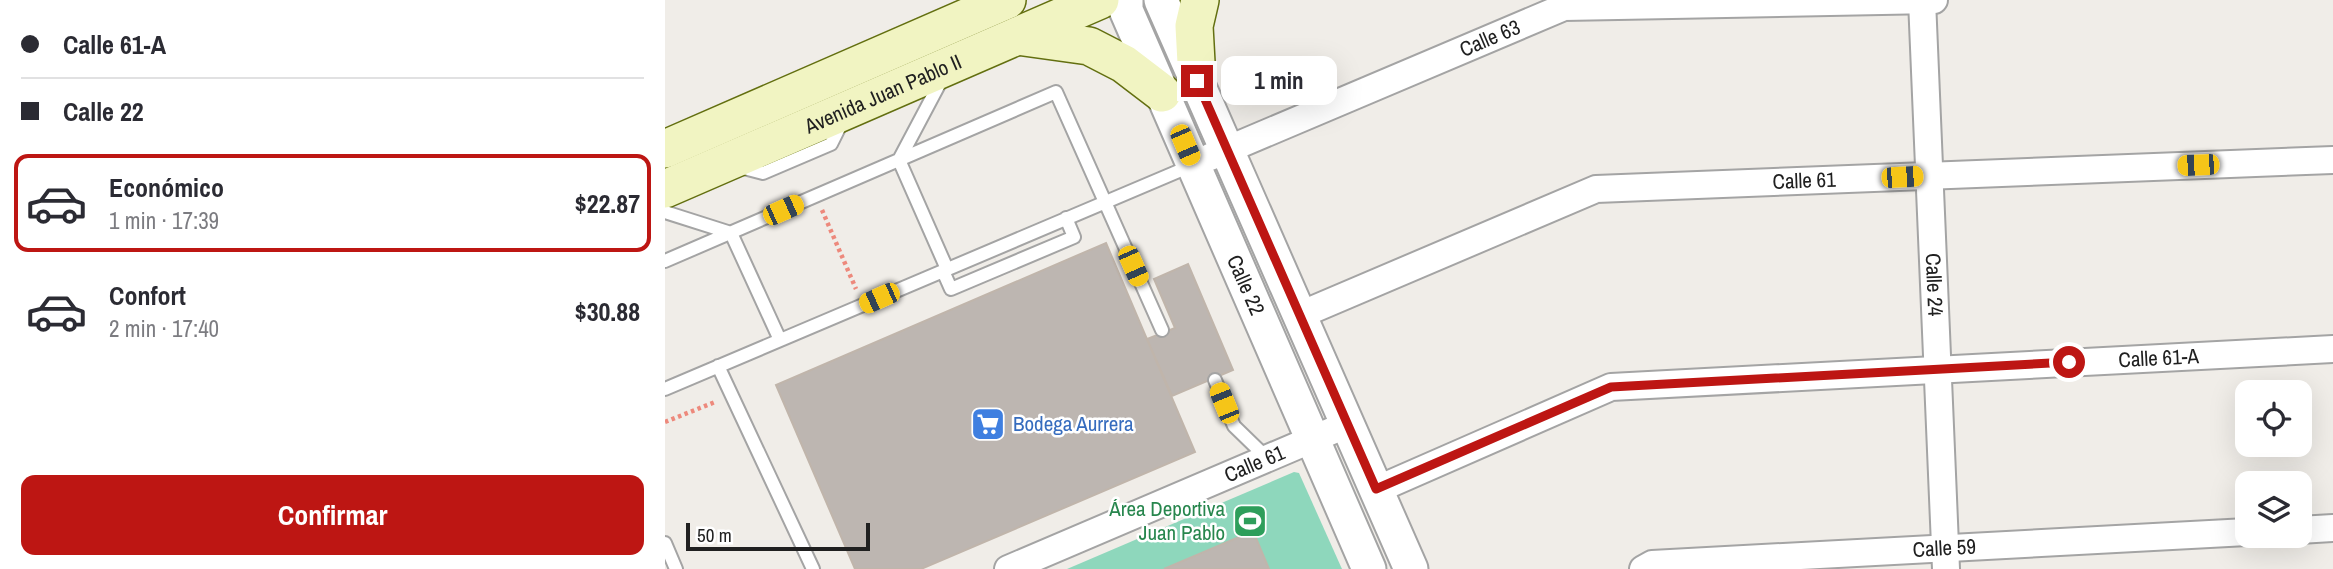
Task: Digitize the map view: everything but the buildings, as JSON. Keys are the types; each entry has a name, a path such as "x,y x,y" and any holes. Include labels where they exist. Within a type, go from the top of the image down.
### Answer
{"main road":[{"name":"Avenida Juan Pablo II","path":"665,149 1006,0"},
{"name":"Avenida Juan Pablo II","path":"665,189 1100,0"},
{"path":"1197,81 1194,26 1200,0"},
{"path":"1017,36 1089,46 1124,64 1162,93"}],"street":[{"name":"Calle 22","path":"1126,0 1126,10 1369,569"},
{"name":"Calle 22","path":"1161,0 1411,569"},
{"name":"Calle 24","path":"1922,0 1946,559"},
{"name":"Calle 63","path":"1193,164 1564,7 1934,0"},
{"name":"Calle 61","path":"1300,315 1596,189 2333,160"},
{"name":"Calle 61-A","path":"1376,489 1611,387 2333,349"},
{"name":"Calle 61","path":"1008,569 1348,424"},
{"path":"2312,529 2333,528"},
{"name":"Calle 59","path":"1643,569 1652,564 1946,559 2235,533"}],"lane":[{"path":"899,160 949,65"},
{"path":"665,261 1056,92 1162,330"},
{"path":"899,160 951,289 1075,237 1066,218"},
{"path":"665,389 1193,164"},
{"path":"665,212 731,233 781,340"},
{"path":"718,366 813,569"},
{"path":"1215,380 1234,426 1267,458"},
{"path":"665,543 676,569"}],"path":[{"path":"819,204 856,289"},
{"path":"665,422 722,399"}],"green space":[{"name":"Área Deportiva Juan Pablo","path":"1294,472 1299,473 1342,569 1067,569"}],"place":[{"name":"Bodega Aurrera","path":"988,424"},
{"name":"Área Deportiva Juan Pablo","path":"1250,521"}],"route":[{"path":"1197,81 1376,489 1611,387 2069,362"}]}
